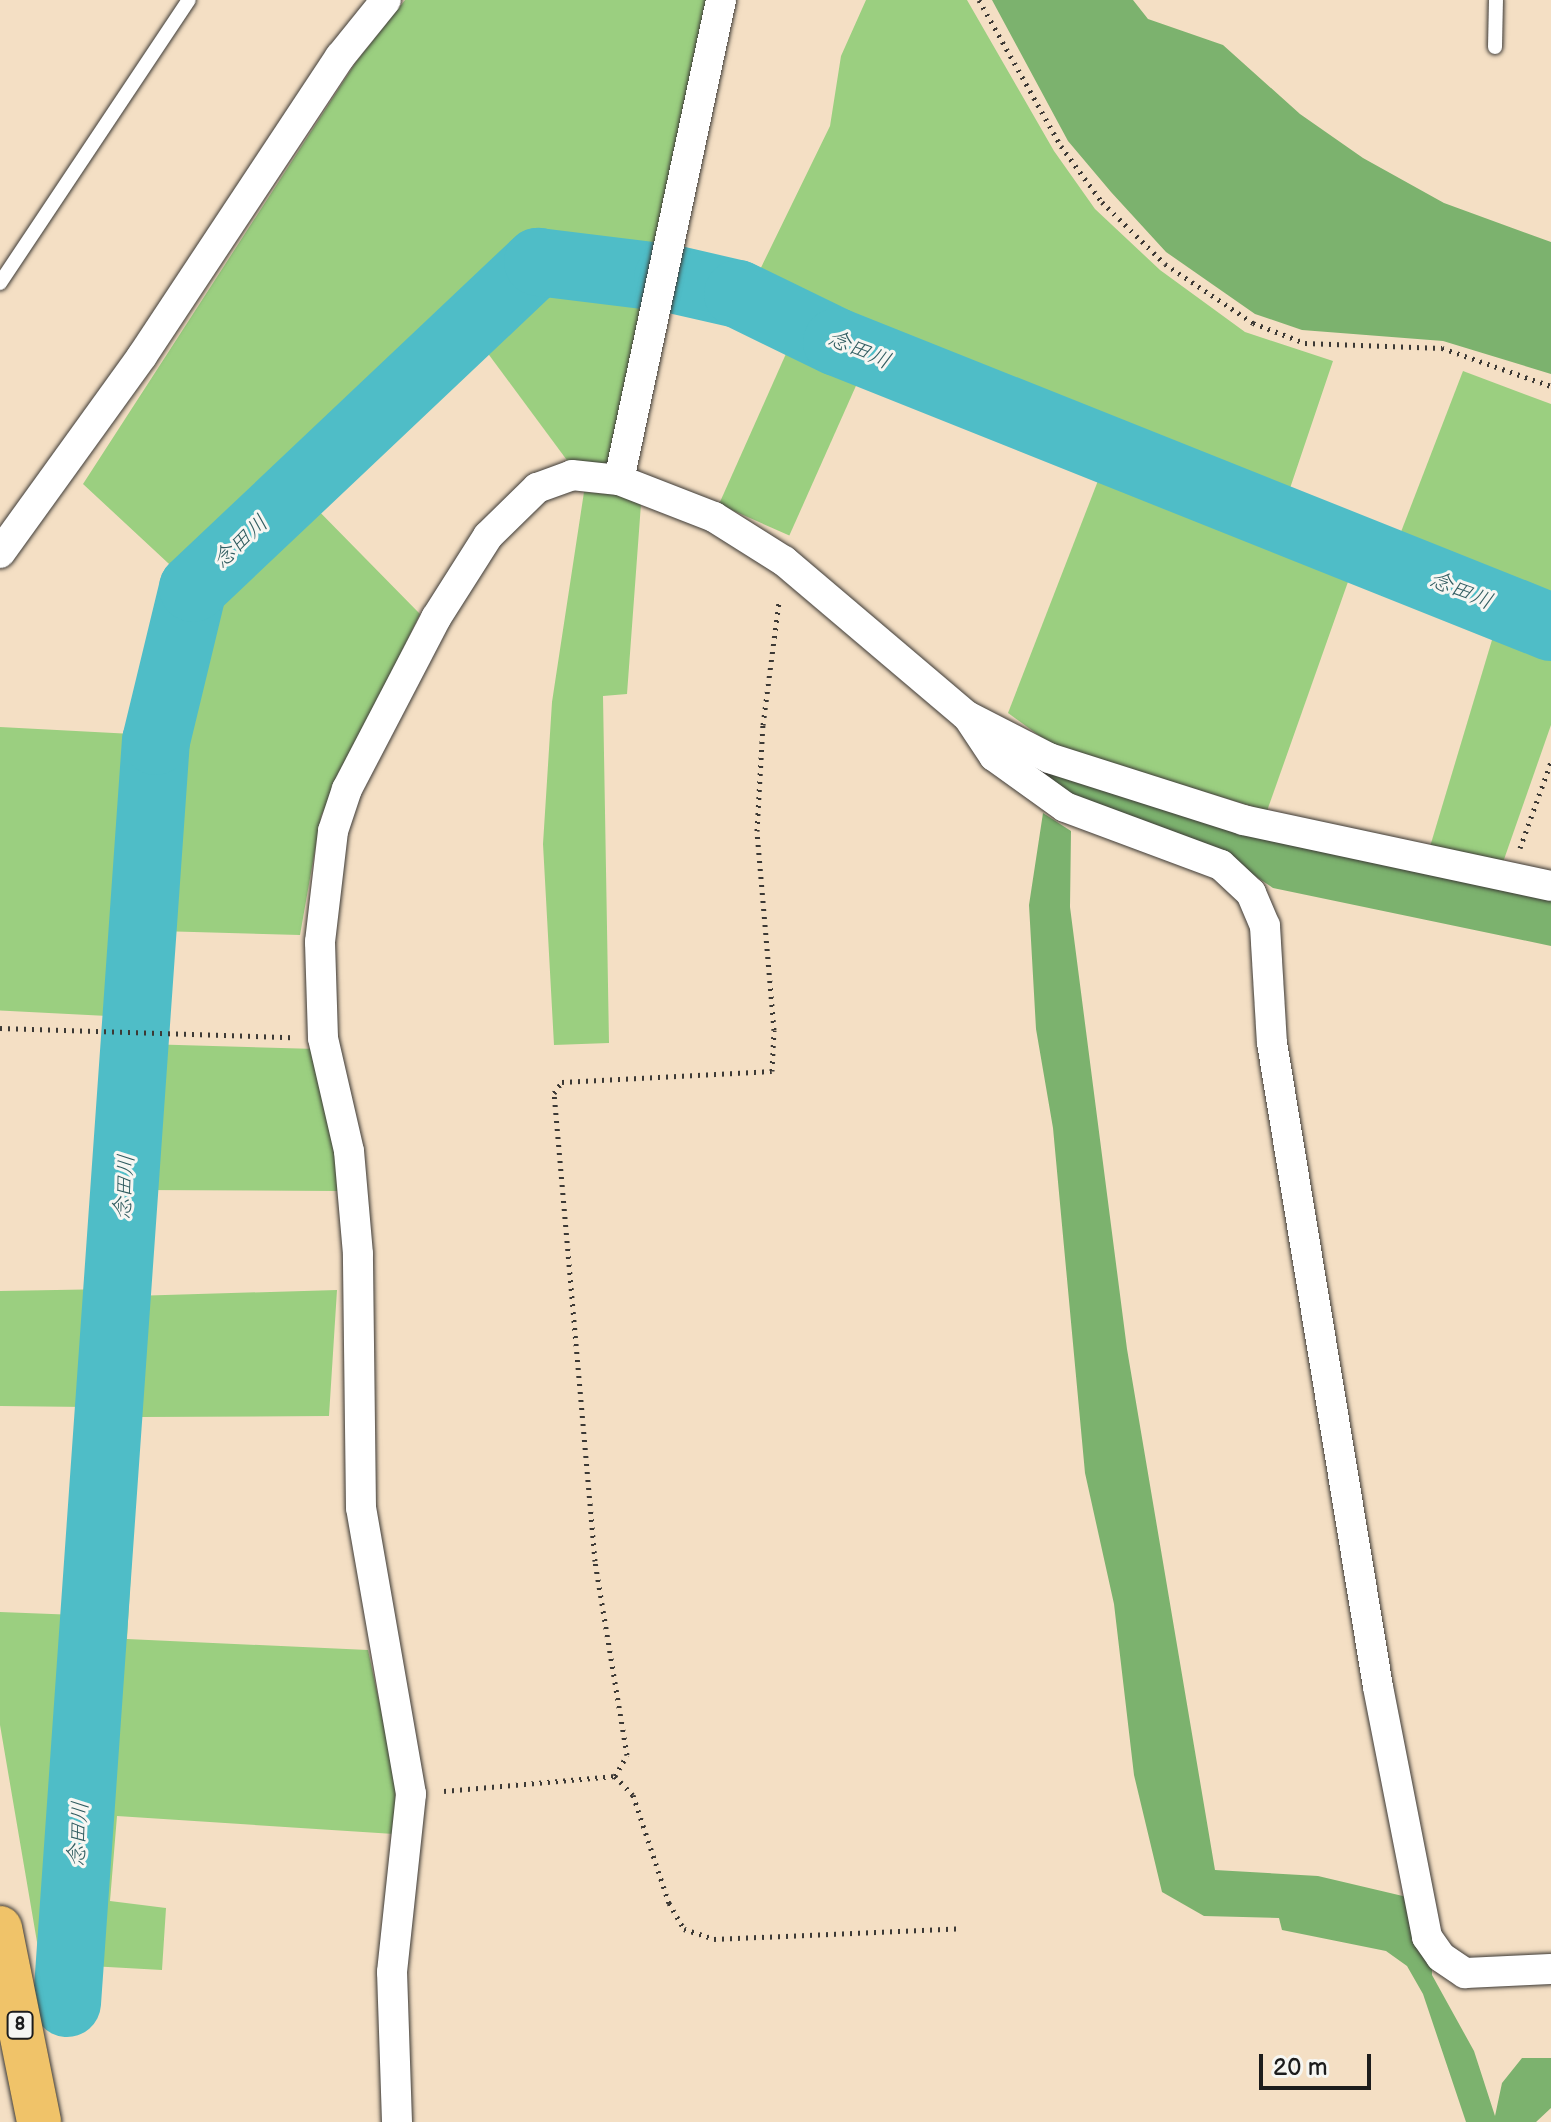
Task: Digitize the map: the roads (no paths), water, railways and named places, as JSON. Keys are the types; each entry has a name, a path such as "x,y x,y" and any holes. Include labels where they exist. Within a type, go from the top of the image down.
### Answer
{"main road":[{"name":"8","path":"0,1928 39,2122"}],"street":[{"path":"0,553 142,356 340,57 386,0"},
{"path":"619,480 721,0"},
{"path":"397,2122 392,1972 411,1794 361,1508 358,1254 349,1151 323,1038 320,942 333,831 347,789 436,618 488,536 537,488 572,475 619,480 714,517 784,561 967,716 1049,758 1243,820 1551,886"},
{"path":"967,716 994,756 1065,807 1221,865 1251,893 1265,926 1275,1058 1378,1687 1427,1937 1441,1957 1465,1973 1551,1969"}],"lane":[{"path":"0,283 189,0"},
{"path":"1495,47 1496,0"}],"waterway":[{"name":"念田川","path":"67,2003 156,741 193,588 538,262 668,278 738,294 837,342 1551,627"}]}
